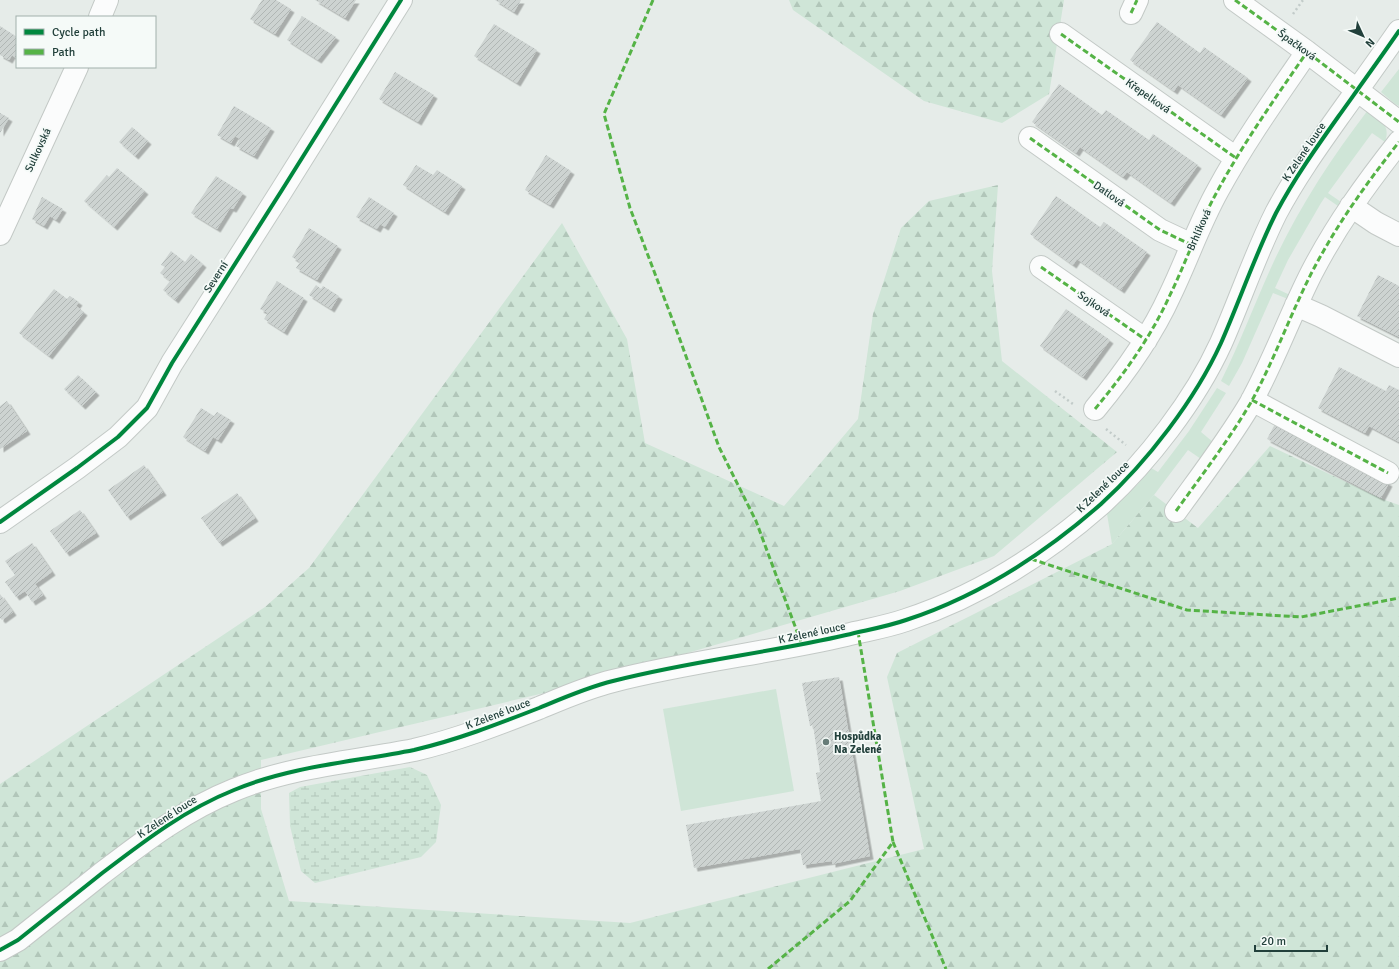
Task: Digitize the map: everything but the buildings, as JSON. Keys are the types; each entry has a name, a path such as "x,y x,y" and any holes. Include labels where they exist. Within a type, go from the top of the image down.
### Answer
{"street":[{"path":"100,16 107,0"},
{"name":"Severní","path":"0,522 118,437 147,408 172,363 400,0"},
{"name":"Špačková","path":"1235,0 1307,52 1399,122"},
{"name":"K Zelené louce","path":"0,950 18,940 156,832 190,810 238,788 280,774 414,750 446,742 479,732 607,682 714,660 802,645 903,621 955,601 988,585 1031,559 1065,534 1105,500 1144,459 1176,418 1200,381 1219,345 1262,243 1278,210 1309,158 1399,31"},
{"name":"Křepelková","path":"1061,34 1236,158"},
{"name":"Brhlíková","path":"1095,409 1125,372 1146,340 1170,296 1192,244 1218,190 1236,158 1307,52"},
{"name":"Sulkovská","path":"0,234 77,68"},
{"name":"Datlová","path":"1030,138 1160,230 1192,244"},
{"path":"1176,511 1222,447 1252,400 1296,305 1328,242 1351,206 1399,142"},
{"path":"1351,206 1376,223 1399,235"},
{"name":"Sojková","path":"1041,267 1146,340"},
{"path":"1296,305 1321,316 1399,356"},
{"path":"1252,400 1388,473"}],"green space":[{"path":"789,0 1064,0 1049,94 1002,123 924,101 793,10"},
{"path":"1399,69 1399,106 1381,92"},
{"path":"1368,110 1383,123 1387,131 1385,142 1372,133 1328,193 1341,202 1338,206 1325,197 1321,203 1288,260 1275,288 1290,295 1288,299 1273,293 1242,363 1229,386 1221,381 1285,239 1317,182"},
{"path":"998,185 992,271 1002,361 1117,452 994,556 900,591 574,686 261,760 261,809 289,901 630,923 924,849 887,677 897,653 1112,544 1154,495 1198,528 1270,446 1382,499 1399,505 1399,969 0,969 0,784 265,607 309,568 562,223 627,339 645,443 784,506 858,419 873,314 901,228 929,201"},
{"path":"1217,388 1226,393 1201,432 1213,442 1201,459 1188,450 1154,495 1112,544 1107,514 1138,484 1151,468 1158,472 1189,431"},
{"path":"776,689 794,791 681,811 663,709"},
{"path":"410,767 427,775 441,805 436,842 421,857 315,883 301,871 290,826 289,793 300,787"}],"marked path":[{"path":"653,0 604,114 630,208 719,447 756,521 802,645"},
{"path":"1131,13 1137,0"},
{"path":"1235,0 1307,52 1399,122"},
{"path":"1061,34 1236,158"},
{"path":"1095,409 1146,340 1163,311 1205,216 1228,172 1249,137 1307,52"},
{"path":"1030,138 1160,230 1192,245"},
{"path":"1176,511 1242,418 1259,388 1304,288 1322,254 1342,221 1375,173 1399,142"},
{"path":"1041,267 1146,340"},
{"path":"1252,400 1388,473"},
{"path":"1031,559 1187,610 1301,617 1399,598"},
{"path":"768,969 850,901 893,842 858,632"},
{"path":"893,842 946,969"}],"cycle path":[{"path":"0,522 118,437 147,408 172,363 401,0"},
{"path":"0,950 18,940 132,850 164,828 198,807 234,790 278,775 414,750 462,737 604,683 671,668 817,641 898,622 959,599 1033,557 1079,523 1101,504 1136,469 1184,408 1210,365 1221,343 1261,245 1283,200 1313,152 1399,31"}],"place":[{"name":"Hospůdka Na Zelené","path":"826,742"}]}
